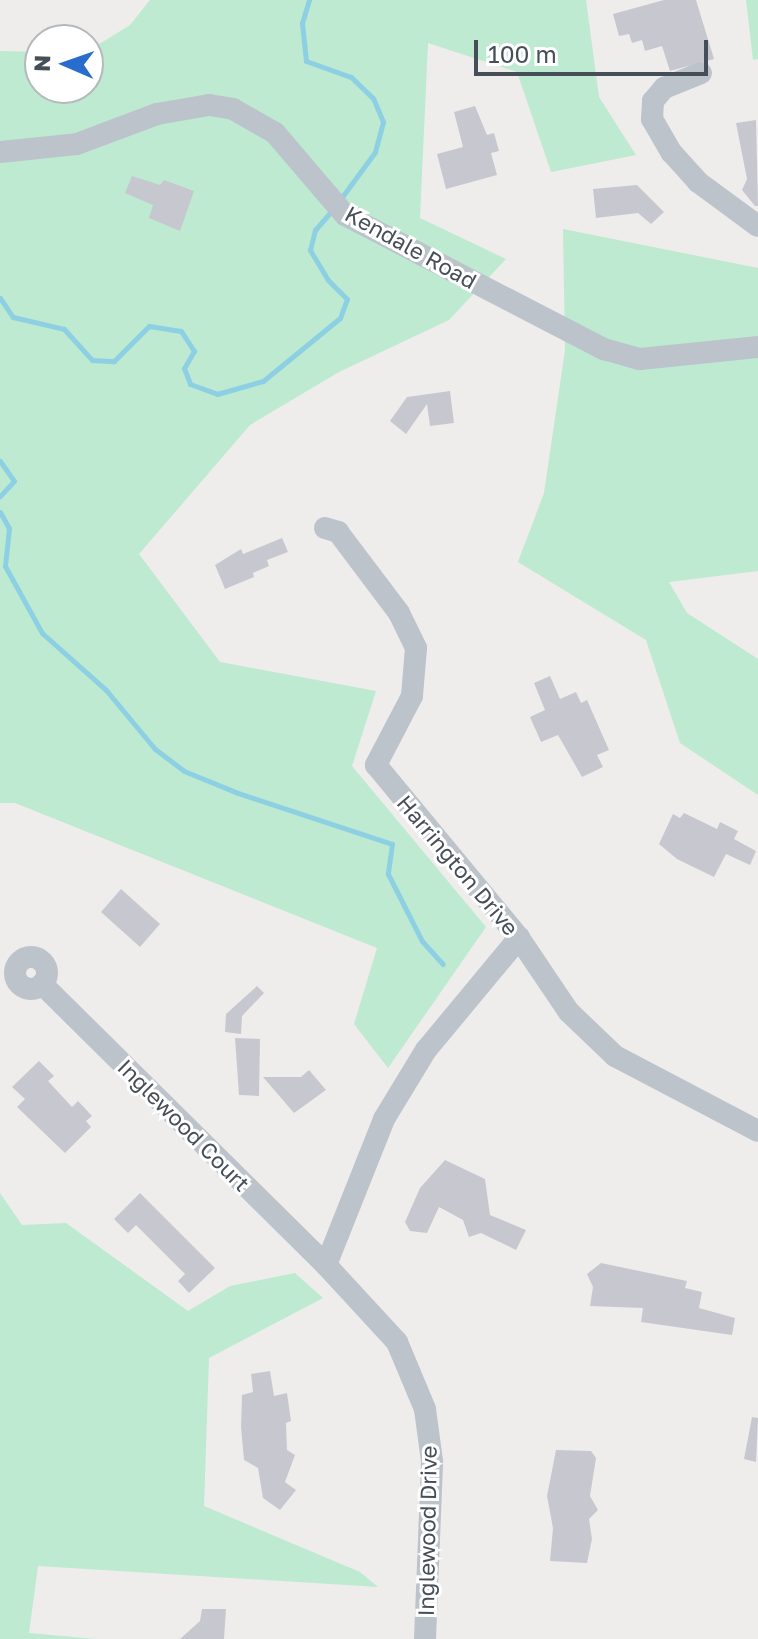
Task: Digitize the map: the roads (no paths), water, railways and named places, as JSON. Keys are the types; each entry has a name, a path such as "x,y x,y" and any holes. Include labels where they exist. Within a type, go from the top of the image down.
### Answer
{"street":[{"path":"701,73 664,88 653,101 652,119 672,153 698,182 758,226"},
{"name":"Kendale Road","path":"0,152 77,144 157,114 209,105 242,112 275,133 338,207 604,349 640,359 758,347"},
{"name":"Harrington Drive","path":"325,528 338,532 399,613 416,648 412,696 376,765 519,938 569,1012 615,1056 758,1131"},
{"path":"326,1265 384,1119 426,1050 519,938"},
{"name":"Inglewood Court","path":"42,984 326,1265"},
{"name":"Inglewood Drive","path":"326,1265 397,1342 425,1409 432,1461 425,1639"}],"waterway":[{"path":"309,0 302,23 306,61 351,77 373,98 383,122 375,152 339,201"},
{"path":"0,298 13,317 64,329 92,360 114,361 149,326 181,331 194,351 184,368 190,384 217,394 263,381 340,318 347,299 328,280 310,250 315,230 333,209"},
{"path":"0,461 14,481 0,496"},
{"path":"0,512 9,528 5,566 42,633 106,690 155,749 184,771 238,793 392,844 388,874 422,941 443,964"}]}
